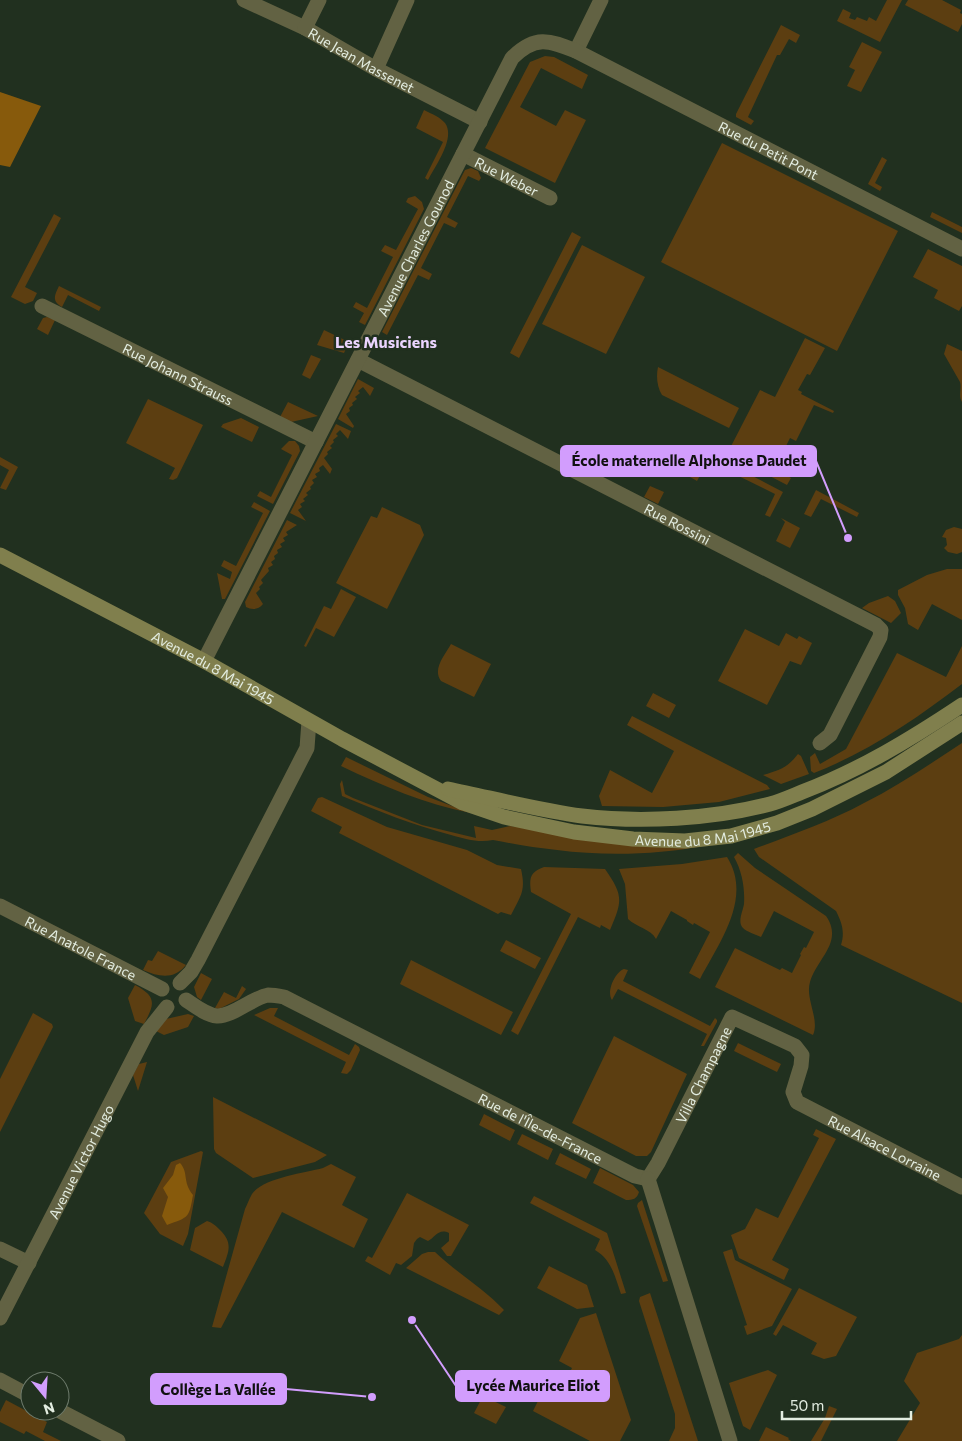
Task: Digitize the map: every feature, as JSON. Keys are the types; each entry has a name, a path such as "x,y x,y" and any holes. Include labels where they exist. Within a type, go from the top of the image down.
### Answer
{"main road":[{"name":"Avenue du 8 Mai 1945","path":"0,555 204,661 308,721 425,784 463,802 504,817 574,832 633,839 686,841 731,836 777,823 857,788 908,759 962,723"},
{"name":"Avenue du 8 Mai 1945","path":"425,784 582,816 658,820 724,814 772,803 817,786 870,762 962,705"}],"street":[{"name":"Rue Jean Massenet","path":"244,0 305,28 376,69 480,122"},
{"path":"305,28 319,0"},
{"path":"376,69 407,0"},
{"path":"576,50 601,0"},
{"name":"Avenue Charles Gounod","path":"204,661 512,58 531,43 541,41 553,41 576,50"},
{"name":"Rue du Petit Pont","path":"576,50 962,249"},
{"name":"Rue Weber","path":"463,154 550,198"},
{"name":"Rue Johann Strauss","path":"42,306 316,442"},
{"name":"Rue Rossini","path":"358,360 876,625 881,630 880,637 830,736 820,743"},
{"path":"180,983 191,972 198,960 307,748 308,721"},
{"name":"Rue Anatole France","path":"0,906 162,989"},
{"path":"168,983 180,983 187,992 186,1000 180,1007 167,1007 160,997 162,989 168,983"},
{"name":"Rue de l'Île-de-France","path":"186,1000 207,1013 218,1016 228,1014 268,995 284,997 635,1176 648,1179"},
{"name":"Avenue Victor Hugo","path":"0,1318 147,1032 167,1007"},
{"name":"Villa Champagne","path":"648,1179 732,1017 795,1046 802,1055 802,1066 793,1092 797,1102 808,1109"},
{"name":"Rue Alsace Lorraine","path":"808,1109 863,1135 962,1187"},
{"path":"648,1179 730,1441"},
{"path":"0,1249 28,1263"},
{"path":"0,1380 20,1391"},
{"path":"70,1416 118,1441"}],"shaded area":[{"path":"887,0 902,0 880,42 837,21 843,9 851,13 849,18 855,20 857,17 867,21 869,17 876,21"},
{"path":"908,0 942,0 961,10 962,24 958,32 905,5"},
{"path":"781,25 800,35 796,43 789,39 780,55 777,55 748,117 754,121 751,125 736,117 736,114"},
{"path":"862,42 882,52 861,92 847,86 855,70 849,67"},
{"path":"545,56 554,57 588,75 582,89 541,68 520,107 556,126 565,110 586,120 555,183 485,148 530,62"},
{"path":"0,92 41,106 10,167 0,165"},
{"path":"424,110 441,119 448,129 443,152 428,180 425,178 443,142 416,128"},
{"path":"722,143 898,231 837,351 661,262"},
{"path":"882,157 887,160 875,183 882,187 880,191 868,184"},
{"path":"471,168 478,171 481,178 479,181 468,176 447,217 458,223 455,228 444,223 421,268 432,274 429,280 418,275 387,335 382,332 465,170"},
{"path":"415,196 422,202 424,209 365,325 359,322 364,313 353,307 356,302 367,308 393,257 381,251 385,245 396,250 418,209 406,202 408,198"},
{"path":"932,212 962,227 962,233 930,217"},
{"path":"54,214 61,218 25,287 37,293 33,301 25,304 11,297"},
{"path":"572,232 581,237 519,358 510,353"},
{"path":"582,245 645,277 606,354 542,324"},
{"path":"928,249 962,266 962,306 959,311 934,298 938,290 913,277"},
{"path":"59,286 101,307 99,311 68,295 62,307 55,300"},
{"path":"47,317 55,320 48,335 37,329 43,318"},
{"path":"324,330 349,342 344,353 317,345"},
{"path":"805,338 825,348 810,375 807,374 798,390 802,392 801,394 834,411 833,413 814,405 796,441 790,438 784,450 782,450 773,468 791,478 787,485 727,454 760,390 775,397"},
{"path":"947,344 962,351 962,402 960,382 944,354"},
{"path":"311,355 321,359 310,379 302,375"},
{"path":"658,367 739,408 729,428 662,395 657,381"},
{"path":"358,379 374,388 370,396 363,387 358,391 360,393 355,397 357,399 349,408 350,411 346,414 354,426 353,428 338,419"},
{"path":"148,399 203,425 177,478 173,480 169,479 175,468 126,443"},
{"path":"288,402 318,416 291,422 280,417"},
{"path":"241,418 259,427 252,442 221,427 223,424"},
{"path":"336,424 351,431 348,439 340,430 336,434 338,436 330,446 332,448 324,458 332,469 330,474 323,465 319,468 320,471 315,474 317,477 312,480 314,483 310,487 311,489 306,493 308,495 303,499 305,501 300,504 302,507 298,510 306,521 290,513"},
{"path":"289,441 295,441 300,451 273,504 257,496 260,491 271,497 292,455 281,449"},
{"path":"703,450 783,492 770,517 765,515 775,494 708,461 697,481 690,477"},
{"path":"0,457 18,467 6,490 0,488 9,470 0,465"},
{"path":"650,486 664,492 658,504 644,497"},
{"path":"816,490 859,513 857,517 821,499 811,517 804,514"},
{"path":"254,502 270,511 225,599 222,599 217,573 230,579 232,572 221,566 224,560 236,566 263,513 251,507"},
{"path":"382,507 420,525 424,535 387,609 336,583 371,516 377,518"},
{"path":"781,518 800,528 790,548 776,541 785,522"},
{"path":"287,520 297,525 286,532 288,535 283,538 285,541 280,544 282,547 277,550 278,553 274,556 275,559 271,562 273,565 268,568 269,571 261,580 263,583 256,593 263,604 255,609 250,609 246,607 245,602"},
{"path":"954,527 962,529 962,552 957,554 948,552 944,548 947,545 946,538 942,537 946,530"},
{"path":"947,569 962,569 962,620 932,604 918,630 908,624 905,608 898,595 898,590 927,575"},
{"path":"341,589 356,597 334,637 316,628 306,647 304,646 324,606 331,609"},
{"path":"888,596 895,601 901,613 891,623 862,608 869,603"},
{"path":"745,629 779,646 786,633 797,639 799,636 812,643 801,665 790,661 767,705 718,681"},
{"path":"451,644 491,664 474,697 441,681 438,672 440,662"},
{"path":"962,646 962,684 927,710 872,745 834,765 814,773 811,771 810,757 815,753 820,764 846,749 897,653 946,677"},
{"path":"653,693 676,705 669,718 646,706"},
{"path":"632,716 767,785 770,789 719,802 663,807 602,806 599,796 610,770 652,793 674,751 627,725"},
{"path":"962,743 962,1003 841,945 842,928 836,911 759,857 754,849 851,810 902,782"},
{"path":"798,754 801,756 809,774 781,784 763,775 783,768"},
{"path":"346,757 428,797 471,813 404,794 373,781 341,766"},
{"path":"342,780 345,794 353,798 422,825 476,838 474,826 492,830 510,826 703,846 649,853 611,854 549,849 493,840 472,840 409,822 342,796 340,784"},
{"path":"322,797 387,827 467,850 497,865 521,869 523,888 511,915 501,912 498,914 339,833 342,827 311,811 318,798"},
{"path":"738,853 755,868 826,916 831,925 831,942 813,973 810,982 809,995 815,1022 813,1035 715,987 735,948 780,970 782,968 792,973 800,954 804,947 806,948 814,932 774,911 761,937 741,926 740,920 744,904 744,892 741,874 734,857"},
{"path":"727,857 734,873 736,888 735,904 724,935 700,979 689,973 710,932 694,923 693,925 671,911 656,939 651,933 628,919 625,884 619,869 682,864"},
{"path":"544,867 605,869 618,892 619,904 610,930 601,925 600,928 578,917 518,1035 511,1031 571,914 531,892 531,876"},
{"path":"506,940 541,958 535,969 500,951"},
{"path":"158,951 186,965 176,973 166,976 143,970 148,960 152,961"},
{"path":"411,960 513,1012 501,1035 400,984"},
{"path":"624,969 628,970 623,981 710,1026 715,1018 717,1022 704,1046 701,1046 707,1034 618,989 612,1000 610,992 612,983 617,974"},
{"path":"201,973 212,979 201,1000 197,997 194,987"},
{"path":"135,985 148,993 152,1002 150,1012 144,1024 135,1021 128,998"},
{"path":"242,986 246,989 239,999 219,1009 215,1008 224,992 236,998"},
{"path":"270,1008 278,1008 274,1016 349,1055 355,1044 359,1047 360,1050 351,1070 347,1074 341,1073 346,1062 254,1015"},
{"path":"33,1013 52,1024 53,1027 0,1132 0,1079"},
{"path":"188,1014 194,1016 188,1027 164,1035 156,1031 166,1019"},
{"path":"614,1036 687,1074 651,1152 647,1156 636,1156 572,1123"},
{"path":"738,1043 781,1064 777,1072 734,1051"},
{"path":"147,1062 138,1091 133,1075 139,1064"},
{"path":"213,1097 327,1155 315,1162 253,1178 216,1153 214,1149"},
{"path":"484,1114 515,1130 510,1141 479,1125"},
{"path":"816,1129 836,1139 772,1260 789,1269 784,1280 739,1258 731,1235 745,1229 756,1208 778,1218 819,1138 813,1135"},
{"path":"522,1134 553,1149 548,1160 517,1144"},
{"path":"201,1151 203,1152 188,1234 183,1246 160,1234 144,1213 171,1162"},
{"path":"560,1153 591,1169 586,1179 555,1164"},
{"path":"180,1163 193,1195 192,1203 187,1216 167,1225 162,1216 168,1197 163,1188 173,1175 176,1165"},
{"path":"331,1164 356,1177 342,1205 368,1219 354,1248 282,1212 221,1328 212,1327 245,1209 252,1194 257,1188 274,1180 323,1168"},
{"path":"600,1168 633,1185 639,1192 636,1198 626,1200 593,1183"},
{"path":"407,1193 469,1225 451,1256 447,1256 441,1248 449,1241 449,1233 439,1233 428,1241 420,1237 414,1243 412,1256 401,1265 396,1263 390,1275 365,1261 368,1256 372,1258"},
{"path":"534,1196 607,1233 626,1293 621,1294 609,1264 595,1250 600,1239 530,1203"},
{"path":"642,1200 668,1281 663,1282 637,1206"},
{"path":"207,1221 217,1227 227,1239 229,1247 223,1267 190,1250 195,1228"},
{"path":"732,1249 735,1260 792,1289 772,1326 747,1335 744,1326 747,1325 723,1252"},
{"path":"435,1252 504,1310 499,1315 406,1268 422,1254"},
{"path":"549,1266 587,1285 594,1307 577,1309 537,1288"},
{"path":"799,1288 857,1317 836,1356 824,1359 811,1354 817,1343 783,1325 776,1336 773,1334"},
{"path":"650,1293 698,1441 669,1441 675,1428 675,1414 639,1301 640,1297"},
{"path":"596,1313 631,1420 620,1441 590,1441 533,1411 546,1385 560,1392 572,1368 559,1361 580,1318"},
{"path":"962,1335 962,1441 897,1441 920,1403 904,1381 917,1353 959,1339"},
{"path":"768,1370 777,1375 750,1430 743,1426 729,1383"},
{"path":"483,1396 506,1407 496,1424 474,1413"},
{"path":"6,1400 20,1408 20,1421 45,1421 47,1422 43,1432 61,1441 45,1441 26,1431 24,1434 0,1422 0,1412"},
{"path":"829,1406 837,1409 821,1441 811,1441 825,1418"},
{"path":"766,1427 789,1438 791,1441 759,1441"}],"place":[{"name":"École maternelle Alphonse Daudet","path":"848,538"},
{"name":"Lycée Maurice Eliot","path":"412,1320"},
{"name":"Collège La Vallée","path":"372,1397"}],"district":[{"name":"Les Musiciens","path":"386,341"}]}
